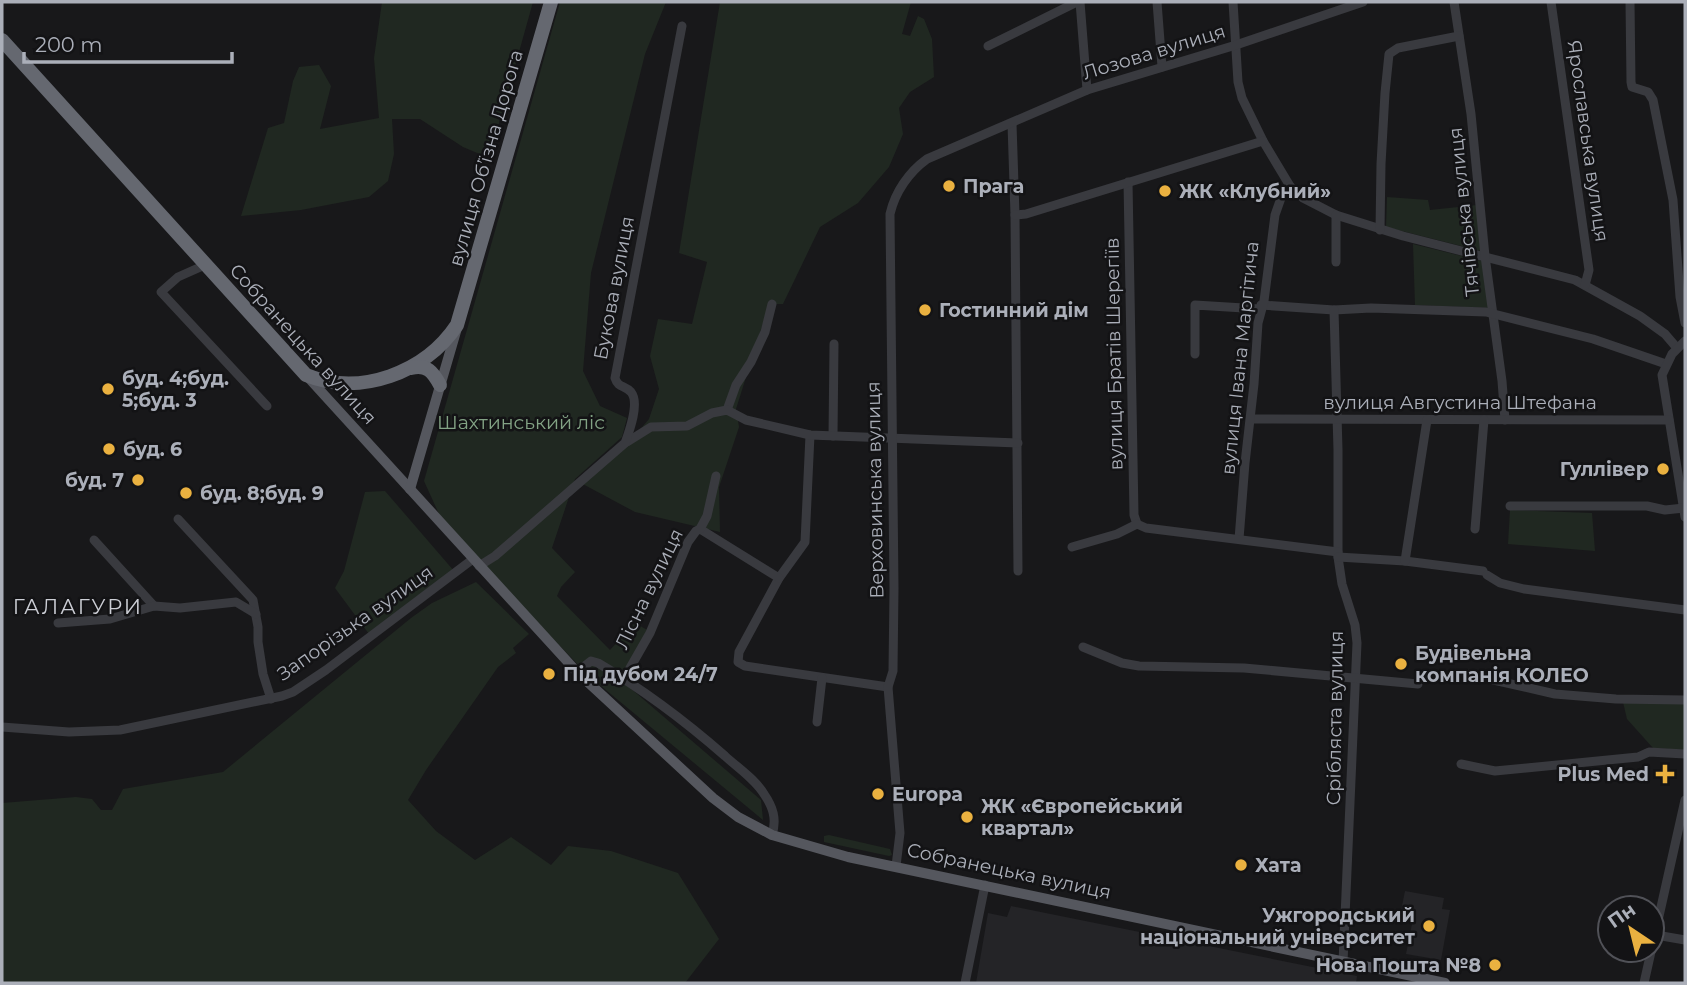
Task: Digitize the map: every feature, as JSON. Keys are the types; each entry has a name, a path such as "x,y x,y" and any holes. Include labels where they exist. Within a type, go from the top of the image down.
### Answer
{"highway":[{"name":"вулиця Обʼїзна Дорога","path":"306,375 319,381 350,384 375,382 403,371 443,343 457,325 551,2"},
{"name":"Собранецька вулиця","path":"2,40 306,375"},
{"path":"403,371 418,366 426,368 440,385"}],"main road":[{"name":"вулиця Обʼїзна Дорога","path":"410,489 457,325"},
{"name":"Собранецька вулиця","path":"306,375 578,672 713,798 738,817 772,835 831,853 1445,983"}],"street":[{"path":"988,46 1078,2 1087,90"},
{"path":"1157,2 1161,67"},
{"path":"1233,2 1238,82 1242,98 1263,141 1290,186 1303,198 1336,215 1380,229 1575,280 1640,316 1681,345 1665,364 1662,385 1685,512 1647,506 1510,506"},
{"name":"Лозова вулиця","path":"959,146 1087,90 1236,46 1363,2"},
{"name":"Тячівська вулиця","path":"1454,2 1471,114 1505,420"},
{"name":"Ярославська вулиця","path":"1551,2 1588,270 1585,285"},
{"path":"1630,2 1630,82 1632,87 1648,92 1653,100 1673,200 1680,296 1685,323"},
{"name":"Букова вулиця","path":"476,563 495,556 625,443 632,424 634,398 618,385 615,378 682,26"},
{"path":"1380,229 1382,137 1390,54 1398,48 1458,37"},
{"path":"1012,124 1016,215 1018,571"},
{"path":"1016,215 1263,141"},
{"name":"Верховинська вулиця","path":"896,866 900,833 888,687 893,671 891,209 901,187 918,166 927,159 959,146"},
{"name":"вулиця Братів Шерегіїв","path":"1128,182 1134,515 1137,524"},
{"name":"вулиця Івана Маргітича","path":"1239,539 1261,307 1271,235 1278,204 1290,186"},
{"path":"1336,215 1336,262"},
{"path":"205,265 178,277 161,292 267,406"},
{"path":"727,410 736,385 751,362 765,332 772,304"},
{"path":"1195,354 1195,305 1334,310 1371,308 1493,314 1592,339 1665,364"},
{"name":"Срібляста вулиця","path":"1334,310 1338,555 1342,584 1356,632 1343,962"},
{"path":"833,436 834,344"},
{"path":"625,443 651,427 687,425 712,413 727,410 746,420 810,435 1018,443"},
{"name":"вулиця Августина Штефана","path":"1251,419 1669,420"},
{"path":"1405,561 1427,420"},
{"path":"1475,529 1484,420"},
{"path":"632,424 643,430"},
{"path":"810,435 805,542 779,578 739,652 738,662 745,666 888,687"},
{"name":"Лісна вулиця","path":"626,680 650,633 688,542 707,516 716,476"},
{"path":"178,519 253,600 263,674 271,699"},
{"path":"1072,547 1117,534 1137,524 1146,528 1485,573 1500,583 1524,589 1685,610"},
{"path":"700,529 779,578"},
{"path":"94,540 154,606"},
{"name":"Запорізька вулиця","path":"2,727 69,733 120,730 271,699 293,692 476,563"},
{"path":"58,623 110,619 154,606 180,608 236,602 256,614"},
{"path":"1083,647 1110,659 1139,666 1244,668 1418,684"},
{"path":"578,672 591,661 626,680 677,716 760,788 776,820 772,835"},
{"path":"1467,674 1555,694 1616,699 1685,700"},
{"path":"817,722 822,678"},
{"path":"1461,764 1495,771 1638,757 1649,752 1685,754"},
{"path":"1665,894 1685,800"},
{"path":"965,983 985,885"},
{"path":"1666,937 1685,940"},
{"path":"1644,983 1649,964"}],"shaded area":[{"name":"Ужгородський національний університет","path":"1405,891 1444,898 1442,909 1450,910 1441,960 1406,954 1413,919 1400,916"},
{"path":"1011,906 1357,976 1356,983 976,983 988,913 1007,917"}],"green space":[{"path":"382,2 533,2 491,152 487,157 463,147 420,119 392,119 394,154 388,181 369,197 301,210 241,216 268,128 284,123 293,81 299,67 319,65 331,86 320,129 379,118 374,58"},
{"name":"Шахтинський ліс","path":"560,2 666,2 645,54 591,273 583,371 600,406 627,418 622,437 575,479 552,548 575,572 561,587 557,596 610,650 635,623 649,631 622,681 761,800 763,820 589,676 439,514 424,481"},
{"name":"Шахтинський ліс","path":"720,2 911,2 902,34 910,36 918,16 924,19 932,39 934,77 910,92 899,108 903,134 889,167 858,203 820,227 783,304 769,304 736,409 739,427 719,487 720,532 635,512 579,482 626,446 649,419 659,389 650,356 658,319 692,324 707,262 679,253"},
{"path":"1387,197 1428,200 1430,210 1477,205 1481,251 1386,227"},
{"path":"1413,244 1482,261 1489,308 1415,305"},
{"path":"385,491 454,571 369,634 335,588 344,571 365,492"},
{"path":"1510,510 1592,513 1595,551 1508,544"},
{"path":"476,582 529,634 513,648 516,653 498,667 408,800 436,831 475,860 511,837 551,865 568,846 611,851 678,873 719,939 685,983 2,983 2,803 76,797 92,799 101,810 112,810 123,789 223,772 411,618 432,603"},
{"path":"1623,702 1685,704 1685,750 1653,748 1627,719"},
{"path":"824,836 890,849 892,855 824,842"}],"place":[{"name":"Прага","path":"949,186"},
{"name":"ЖК «Клубний»","path":"1165,191"},
{"name":"Гостинний дім","path":"925,310"},
{"name":"буд. 4;буд. 5;буд. 3","path":"108,389"},
{"name":"буд. 6","path":"109,449"},
{"name":"Гуллівер","path":"1663,469"},
{"name":"буд. 7","path":"138,480"},
{"name":"буд. 8;буд. 9","path":"186,493"},
{"name":"Будівельна компанія КОЛЕО","path":"1401,664"},
{"name":"Під дубом 24/7","path":"549,674"},
{"name":"Plus Med","path":"1665,774"},
{"name":"Europa","path":"878,794"},
{"name":"ЖК «Європейський квартал»","path":"967,817"},
{"name":"Хата","path":"1241,865"},
{"name":"Ужгородський національний університет","path":"1429,926"},
{"name":"Нова Пошта №8","path":"1495,965"}],"district":[{"name":"ГАЛАГУРИ","path":"78,606"}]}
